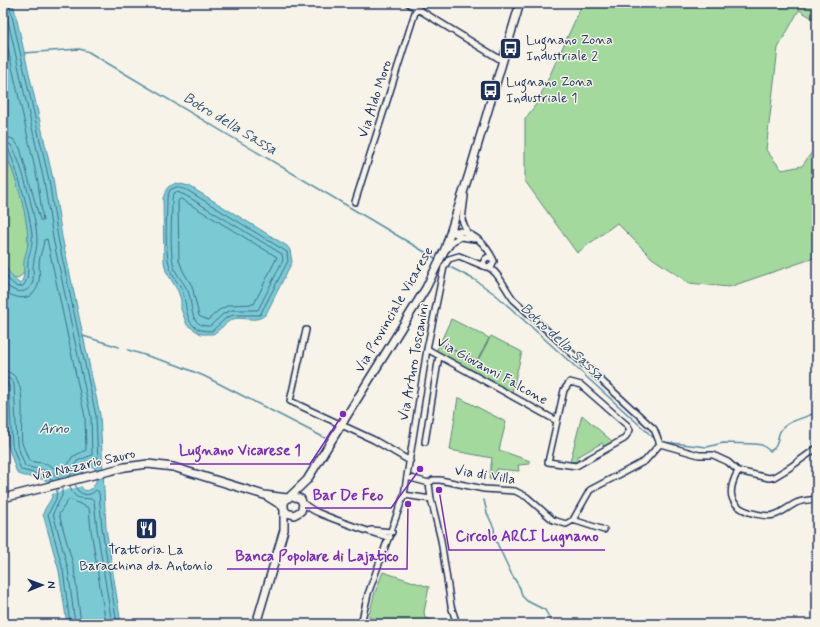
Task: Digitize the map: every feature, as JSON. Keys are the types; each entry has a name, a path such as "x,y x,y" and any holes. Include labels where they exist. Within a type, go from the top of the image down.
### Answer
{"main road":[{"name":"Via Provinciale Vicarese","path":"289,497 307,480 426,288 436,267 451,231 466,186 520,3"},
{"name":"Via Nazario Sauro","path":"3,498 124,467 148,464 169,466 264,495 289,497"},
{"name":"Via Provinciale Vicarese","path":"303,502 307,480"},
{"name":"Via Nazario Sauro","path":"264,495 284,509"},
{"path":"256,624 284,530 284,504 289,497 298,497 303,502 303,508 284,530"},
{"path":"284,509 287,513 297,515"}],"street":[{"path":"408,3 418,6 503,61"},
{"name":"Via Aldo Moro","path":"355,202 418,6"},
{"path":"466,186 462,220 465,229 469,234 485,245 493,261 496,274 505,289 514,300 654,429 660,444"},
{"path":"451,231 460,231 469,234"},
{"path":"451,231 462,237 478,241"},
{"path":"436,267 451,244 462,237"},
{"path":"487,249 483,263 496,274"},
{"name":"Via Arturo Toscanini","path":"361,624 368,594 404,495 427,349 442,273 450,257 458,256 476,262"},
{"path":"476,262 485,258 493,261"},
{"path":"487,267 493,261"},
{"path":"476,262 487,267"},
{"path":"306,330 290,401 374,440 410,461"},
{"name":"Via Giovanni Falcone","path":"427,349 557,421"},
{"path":"425,442 439,356"},
{"path":"573,382 581,385 628,426 630,430 624,439 576,466 548,462 557,421 565,388 568,383 573,382"},
{"path":"660,444 699,455 713,455 728,462 738,470 762,478 774,477 817,448"},
{"path":"573,520 590,490 644,460 660,444"},
{"path":"738,470 731,486 731,496 734,503 745,511 763,515 775,515 795,503 817,499"},
{"name":"Via di Villa","path":"407,477 429,483 433,480 440,480 484,489 514,491 527,497 553,520 563,524 573,520 604,530"},
{"path":"429,483 431,499 441,540 451,606 457,624"},
{"path":"404,495 431,499"},
{"path":"303,502 319,513"},
{"path":"297,515 308,512 319,513 366,529 391,534"},
{"path":"366,529 378,535 384,541 386,548"},
{"path":"378,535 391,534"}],"green space":[{"path":"583,3 817,3 817,21 799,10 778,48 766,150 782,170 802,166 817,145 817,257 729,287 689,283 652,258 617,223 577,253 525,181 525,119 537,103"},
{"path":"3,148 20,193 26,217 28,244 24,273 17,279 12,278 6,269 3,257"},
{"path":"451,319 489,338 477,361 440,343"},
{"path":"491,336 522,352 512,392 436,351 440,344 477,362"},
{"path":"458,397 506,422 499,450 530,461 530,464 518,465 519,471 497,469 495,480 489,479 492,458 450,450"},
{"path":"582,415 613,442 604,447 602,443 577,457 579,461 570,462"},
{"path":"383,572 429,587 424,612 425,618 447,624 367,624 374,595"}],"water":[{"name":"Arno","path":"3,3 13,3 53,179 62,237 100,415 106,528 121,624 67,624 59,571 43,514 52,497 53,488 46,480 17,473 8,446 7,407 3,372 3,257 9,272 20,284 24,276 24,261 28,242 20,192 3,148","holes":["85,466 94,467 97,474 96,480 94,486 87,491 83,489 80,484 79,474 84,473 83,467"]},
{"path":"176,183 189,186 287,246 290,250 292,262 266,314 262,317 258,319 233,319 213,334 201,334 187,325 181,309 181,300 178,291 166,271 164,262 163,198 168,187"}],"pier":[{"path":"86,472 80,479 82,486 51,494 50,486 47,482"}],"waterway":[{"name":"Botro della Sassa","path":"24,53 79,49 87,51 435,258"},
{"name":"Botro della Sassa","path":"450,267 475,280 496,295 655,439"},
{"path":"83,336 119,347"},
{"path":"128,350 177,365 204,376 325,438"},
{"name":"Botro della Sassa","path":"664,442 707,447 723,443 755,444 762,445 770,451 777,444 780,432 784,427 793,421 817,412"},
{"path":"484,500 487,513 494,528 495,539 520,588 522,596 527,601 545,610 553,624"}],"place":[{"name":"Lugnano Zona Industriale 2","path":"511,48"},
{"name":"Lugnano Zona Industriale 1","path":"490,90"},
{"name":"Lugnano Vicarese 1","path":"343,414"},
{"name":"Bar De Feo","path":"420,469"},
{"name":"Circolo ARCI Lugnano","path":"439,490"},
{"name":"Banca Popolare di Lajatico","path":"408,504"},
{"name":"Trattoria La Baracchina da Antonio","path":"146,528"}]}
